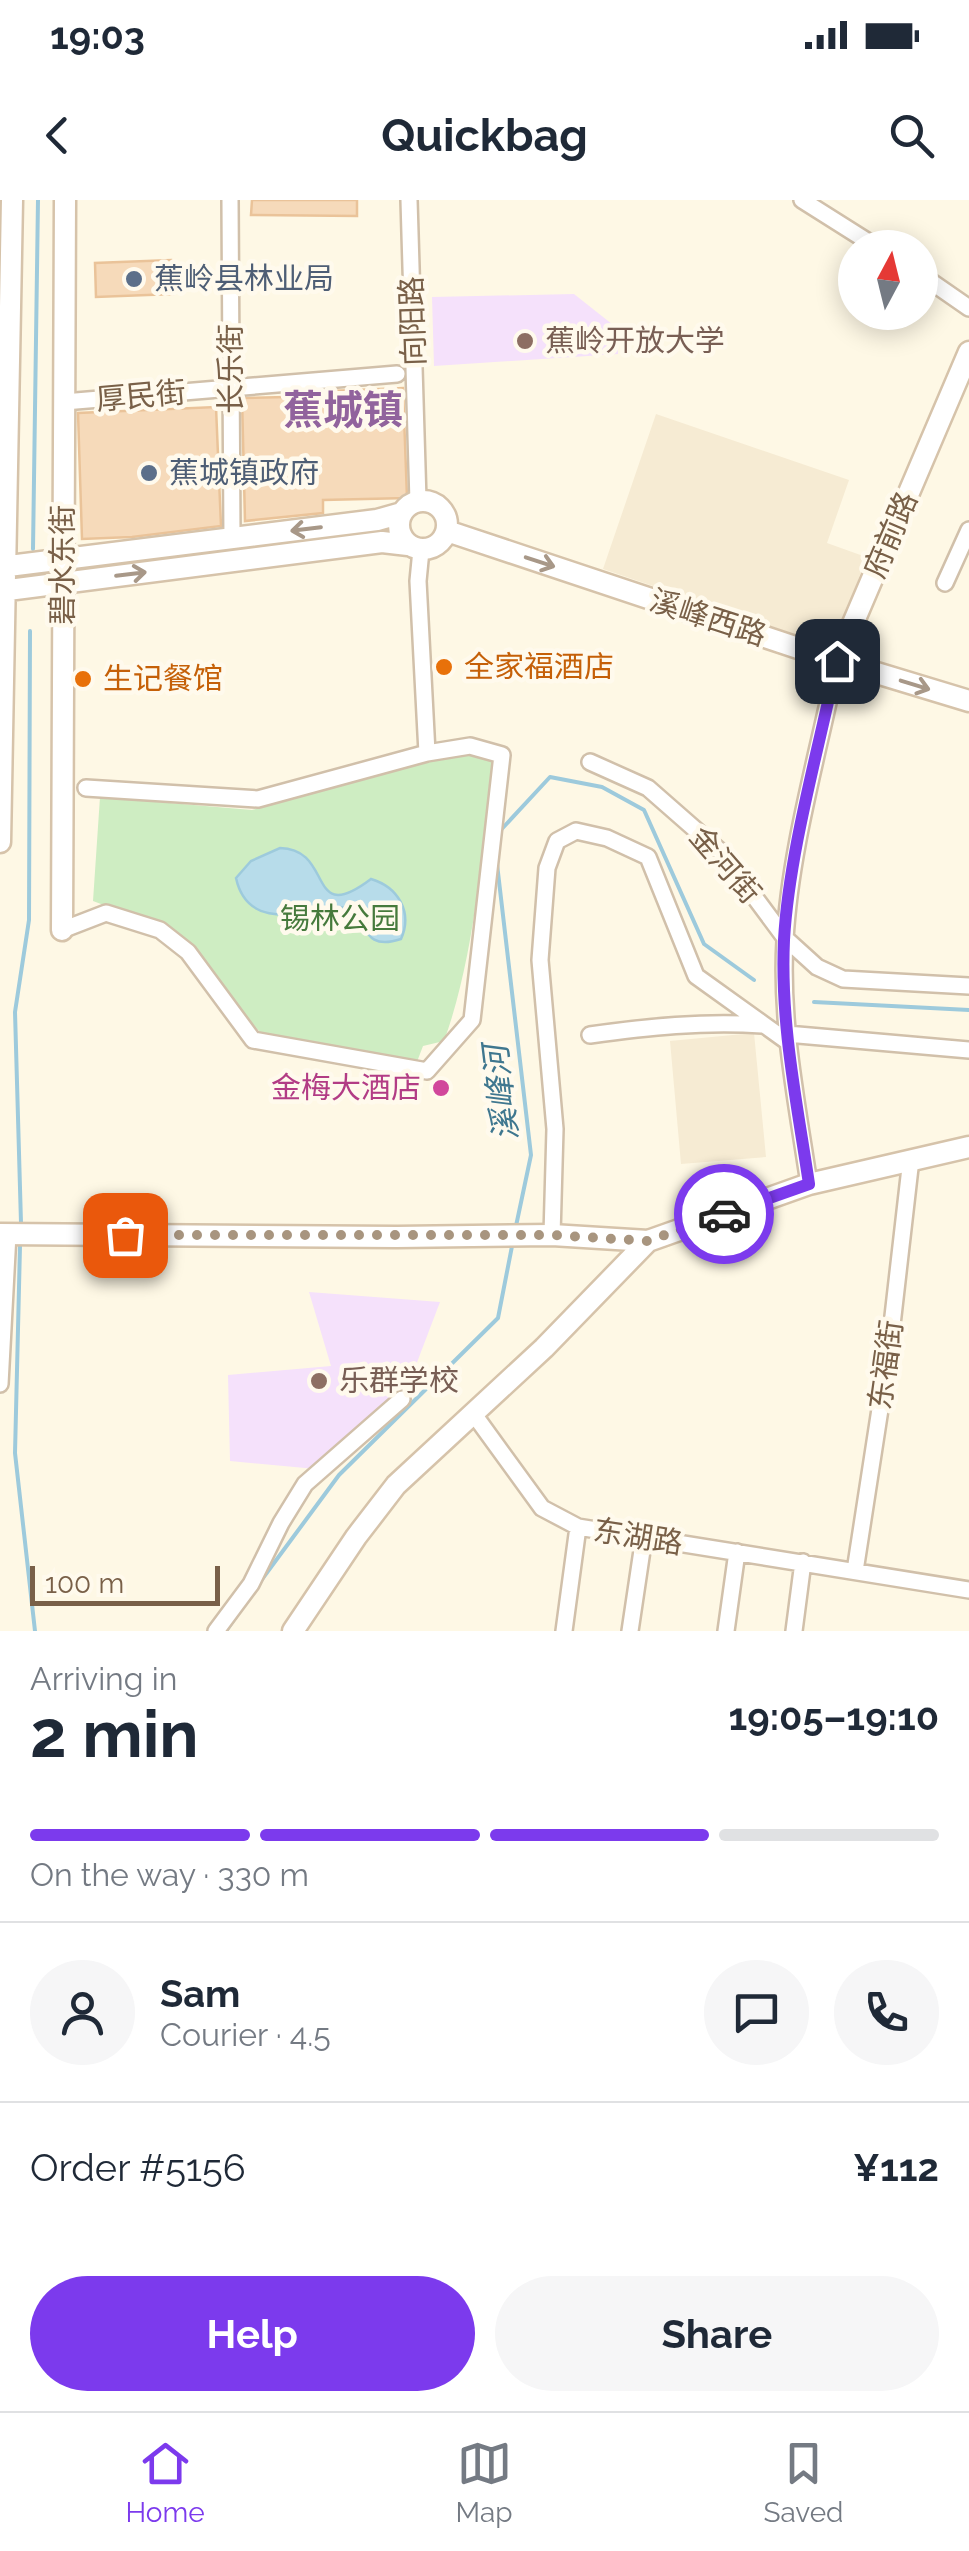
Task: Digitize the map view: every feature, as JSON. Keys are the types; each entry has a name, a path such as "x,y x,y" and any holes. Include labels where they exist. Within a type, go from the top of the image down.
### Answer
{"street":[{"path":"0,842 12,200"},
{"name":"碧水东街","path":"62,930 64,200"},
{"name":"长乐街","path":"230,200 232,538"},
{"name":"向阳路","path":"409,200 410,507"},
{"path":"802,200 850,230"},
{"path":"938,286 969,308"},
{"name":"府前路","path":"786,1028 784,938 798,852 843,662 969,352"},
{"name":"厚民街","path":"64,402 398,374"},
{"name":"府前路","path":"843,662 969,387"},
{"path":"3,567 378,520 432,502 443,511 448,531 441,543 415,547 382,542 3,591"},
{"path":"410,507 399,527 415,547 427,752"},
{"path":"945,583 969,530"},
{"name":"溪峰西路","path":"448,531 969,701"},
{"path":"62,930 106,913 160,930 188,952 253,1040 427,1071 472,1020 502,755 470,746 427,752 258,799 86,788"},
{"name":"金河街","path":"590,762 648,788 722,852 784,938 817,967 844,979 969,986"},
{"path":"547,1236 555,1129 540,960 547,868 558,841 576,831 608,838 648,857 696,976 764,1026"},
{"path":"590,1035 714,1022 969,1050"},
{"path":"786,1028 809,1184"},
{"path":"0,1384 4,1234 502,1235 648,1241 809,1184 969,1147"},
{"name":"东福街","path":"855,1570 889,1351 910,1159"},
{"path":"293,1631 396,1485 544,1348 648,1241"},
{"path":"216,1631 251,1584 306,1484 402,1399"},
{"name":"东湖路","path":"473,1414 542,1508 578,1527 969,1590"},
{"path":"564,1631 578,1527"},
{"path":"630,1631 644,1538"},
{"path":"726,1631 737,1552"},
{"path":"794,1631 803,1562"}],"shaded area":[{"name":"蕉岭开放大学","path":"574,294 617,328 618,354 434,366 432,297"},
{"path":"656,414 849,480 827,543 866,557 835,648 603,569"},
{"path":"754,1033 766,1157 681,1164 670,1041"},
{"name":"乐群学校","path":"309,1292 440,1302 408,1386 316,1469 230,1461 228,1375 331,1366"}],"green space":[{"name":"锡林公园","path":"455,753 494,759 481,866 463,973 444,1041 423,1046 415,1067 261,1033 154,924 93,901 100,797 252,810"}],"water":[{"path":"280,848 297,852 308,860 328,891 337,895 351,892 371,879 389,888 404,910 401,939 377,941 356,915 340,907 283,915 270,914 249,903 236,878 251,861"}],"building":[{"path":"252,200 357,200 357,216 251,215"},
{"name":"蕉岭县林业局","path":"171,260 173,294 96,297 95,263"},
{"path":"403,388 407,498 323,500 323,513 245,521 242,398 331,396 331,391"},
{"name":"蕉城镇政府","path":"216,407 221,526 82,539 78,413"}],"waterway":[{"path":"33,549 38,200"},
{"path":"21,1223 15,1012 29,920 30,631"},
{"name":"溪峰河","path":"499,832 550,777 602,787 644,810 704,944 754,980"},
{"name":"溪峰河","path":"497,864 531,1155 516,1226"},
{"name":"溪峰河","path":"814,1002 969,1010"},
{"name":"溪峰河","path":"260,1582 339,1475 498,1318 513,1241"},
{"path":"20,1246 15,1453 35,1631"},
{"name":"溪峰河","path":"226,1631 237,1615"}],"way so far":[{"path":"125,1235 552,1235 648,1241 724,1214"}],"place":[{"name":"蕉岭县林业局","path":"134,279"},
{"name":"蕉岭开放大学","path":"525,341"},
{"name":"蕉城镇政府","path":"149,473"},
{"name":"全家福酒店","path":"444,667"},
{"name":"生记餐馆","path":"83,679"},
{"name":"金梅大酒店","path":"441,1088"},
{"name":"乐群学校","path":"319,1381"}],"district":[{"name":"蕉城镇","path":"343,410"}],"route":[{"path":"724,1214 809,1184 784,1011 784,938 837,661"}]}
